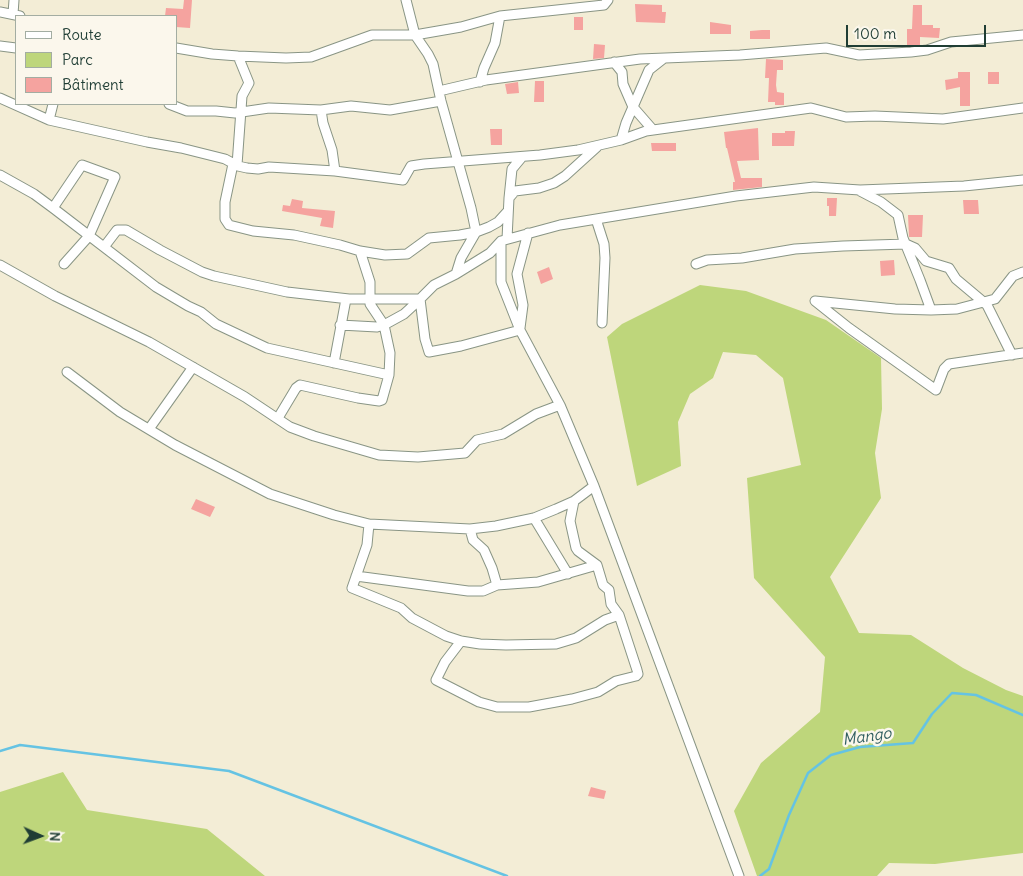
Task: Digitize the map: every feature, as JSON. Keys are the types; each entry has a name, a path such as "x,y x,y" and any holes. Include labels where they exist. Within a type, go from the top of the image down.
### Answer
{"street":[{"path":"0,12 16,15 14,0"},
{"path":"406,0 415,36 428,54 476,232 461,258 456,274"},
{"path":"178,48 238,56 311,57 372,35 415,36 461,27 500,16 604,5 608,0"},
{"path":"480,82 495,43 500,16"},
{"path":"439,91 486,80 640,59 826,48 859,54 911,52 927,50 951,42 1023,35"},
{"path":"0,46 15,48"},
{"path":"238,56 249,83 242,96 235,164 226,193 225,219 229,225 252,231 294,235 360,251 407,254 430,238 476,232 498,222 508,211"},
{"path":"621,140 649,70 663,59"},
{"path":"614,62 622,72 623,84 633,107 654,130"},
{"path":"0,98 15,105"},
{"path":"172,105 187,111 216,110 241,113 258,108 321,110 351,106 390,110 441,101"},
{"path":"16,105 49,120 181,148 225,159 254,169 269,167 335,171 403,180 411,166 458,160 522,157 597,147 654,130 811,108 846,117 874,116 943,119 1023,108"},
{"path":"49,120 53,105"},
{"path":"325,128 333,109"},
{"path":"321,110 322,123 332,150 335,171"},
{"path":"509,198 514,191 539,188 554,183 565,176 597,147"},
{"path":"522,157 512,169 501,282 520,329 560,405 594,486 739,876"},
{"path":"53,208 82,164 114,176 89,236 64,264"},
{"path":"0,175 34,194 156,287 201,312 216,324 267,348 389,375"},
{"path":"340,325 377,327 384,325 404,314 434,285 490,253 504,240 560,225 736,196 814,187 860,190 964,186 1023,180"},
{"path":"860,190 881,202 898,215 906,244 931,310"},
{"path":"596,219 604,244 605,258 602,322"},
{"path":"104,247 117,230 126,230 202,272 214,276 287,292 346,299 419,299"},
{"path":"520,329 523,305 517,274 528,233"},
{"path":"696,264 707,260 742,258 795,249 906,244 915,248 926,261 949,268 956,279 987,305 1012,355"},
{"path":"278,418 296,388 300,385 379,402 382,400 389,375 390,353 384,325 372,309 370,282 360,251"},
{"path":"0,265 55,296 149,342 246,397 290,427 379,455 418,457 465,453 477,440 503,434 536,414 560,405"},
{"path":"1023,272 1013,276 995,299 957,309 931,310 872,307 815,301 936,390 944,369 949,364 1023,353"},
{"path":"334,363 346,299"},
{"path":"419,299 429,352 461,346 520,329"},
{"path":"149,429 193,367"},
{"path":"67,372 120,412 175,445 270,494 325,513 369,524 470,529 496,526 534,518 574,501 594,486"},
{"path":"461,641 445,662 436,678 437,682 479,702 497,707 529,707 572,700 598,692 616,681 638,674 619,615 612,604 609,590 602,585 596,565 578,552 576,548 570,521 574,501"},
{"path":"534,518 568,574"},
{"path":"369,524 367,545 352,586 353,589 401,608 412,618 446,636 461,641 506,646 556,644 576,638 605,620 619,615"},
{"path":"470,529 473,540 484,550 497,585"},
{"path":"356,576 468,591 483,591 497,585 538,582 596,565"}],"green space":[{"path":"700,285 746,291 826,320 881,358 882,409 875,453 881,498 830,577 859,633 911,635 963,668 1006,690 1023,696 1023,853 935,864 889,863 877,876 757,876 734,811 761,763 820,712 825,657 754,578 747,478 801,465 783,378 756,355 723,352 713,378 690,394 678,422 681,466 637,486 607,337 622,324"},
{"path":"63,772 87,810 207,829 265,876 0,876 0,792"}],"building":[{"path":"184,0 192,0 190,28 178,27 178,15 165,15 166,8 183,9"},
{"path":"635,4 662,5 662,12 666,12 665,23 636,22"},
{"path":"913,5 922,5 922,25 933,25 933,28 940,28 939,38 920,37 920,45 907,45 907,29 912,29"},
{"path":"574,17 583,17 583,30 574,30"},
{"path":"710,22 731,25 731,34 710,34"},
{"path":"770,30 770,39 750,39 750,31"},
{"path":"594,44 605,45 604,58 593,59"},
{"path":"766,59 783,60 783,70 777,70 776,85 777,92 784,93 784,105 775,105 775,102 768,102 769,78 765,78"},
{"path":"958,72 970,72 970,106 960,106 960,87 946,90 945,80 958,78"},
{"path":"988,72 999,72 999,84 988,84"},
{"path":"535,81 544,81 544,102 534,102"},
{"path":"518,82 519,93 507,94 505,84"},
{"path":"758,128 759,160 737,161 741,178 762,178 762,187 733,190 733,182 735,182 724,132"},
{"path":"490,129 502,129 502,145 491,145"},
{"path":"785,131 795,131 794,146 772,146 772,133 785,133"},
{"path":"651,143 676,143 676,151 652,151"},
{"path":"827,198 837,198 836,216 829,216"},
{"path":"292,199 303,201 302,208 335,211 333,228 320,226 322,218 282,211 283,205 290,206"},
{"path":"963,200 978,200 979,214 964,214"},
{"path":"908,215 923,215 922,237 909,237"},
{"path":"894,260 895,275 881,276 880,261"},
{"path":"549,267 553,279 541,284 537,272"},
{"path":"196,499 215,507 210,517 191,509"},
{"path":"591,787 606,791 604,799 588,796"}],"waterway":[{"name":"Mango","path":"760,876 769,869 789,815 808,773 831,755 860,747 913,743 932,714 952,693 976,695 1023,715"},
{"path":"0,751 20,745 229,771 507,876"}]}
